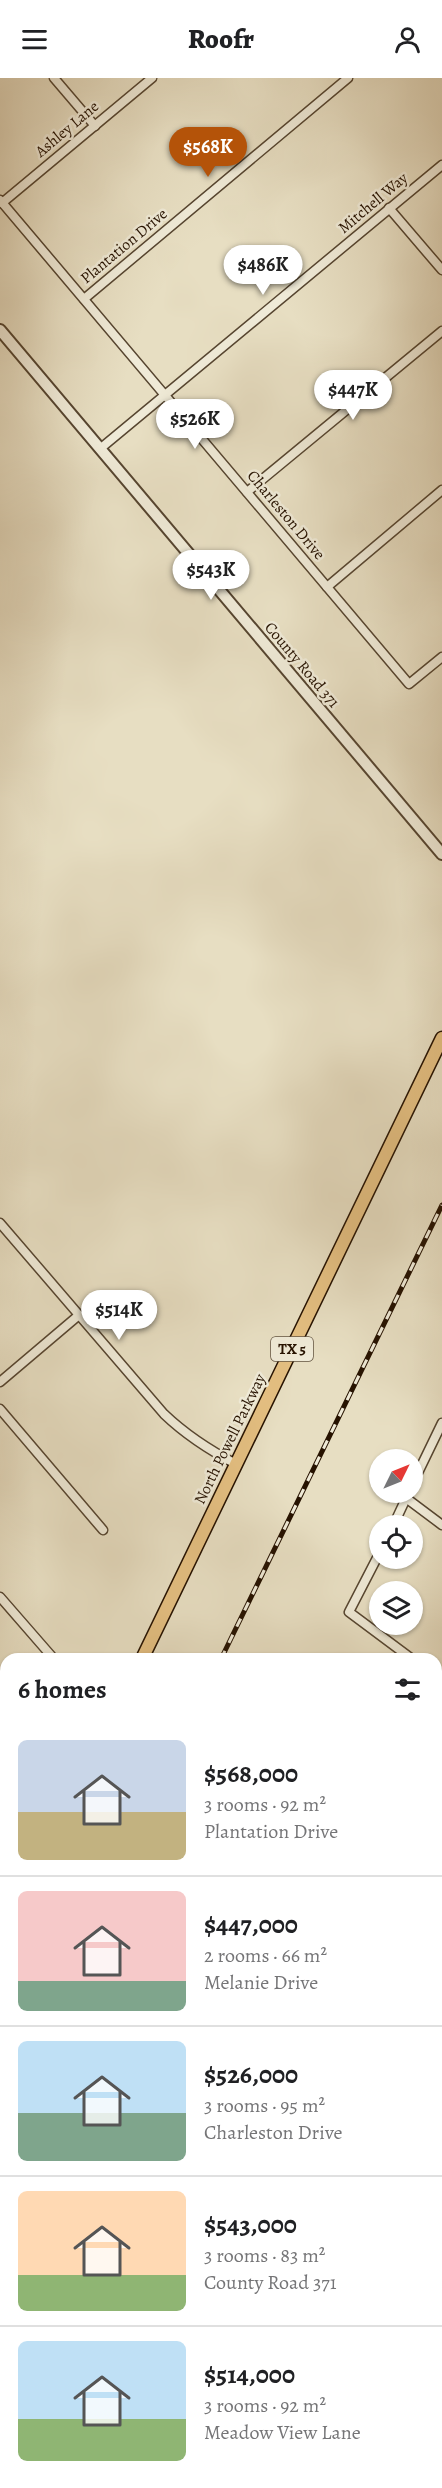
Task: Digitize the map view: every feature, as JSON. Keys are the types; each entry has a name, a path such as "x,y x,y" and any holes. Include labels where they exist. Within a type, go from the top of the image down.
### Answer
{"main road":[{"name":"North Powell Parkway","path":"145,1653 442,1038"}],"street":[{"path":"54,78 95,126"},
{"name":"Ashley Lane","path":"1,201 152,78"},
{"name":"Plantation Drive","path":"84,299 348,78"},
{"name":"Mitchell Way","path":"101,448 442,165"},
{"name":"Charleston Drive","path":"1,201 409,684 442,657"},
{"path":"390,208 442,270"},
{"name":"County Road 371","path":"0,330 442,854"},
{"path":"247,492 442,331"},
{"path":"327,587 442,490"},
{"path":"0,1223 164,1414 182,1432 202,1446 236,1464"},
{"path":"0,1382 79,1315"},
{"path":"0,1409 104,1530"},
{"path":"423,1462 442,1423"},
{"path":"416,1503 442,1525"},
{"path":"371,1569 349,1612 404,1653"},
{"path":"0,1597 49,1653"}],"railway":[{"path":"224,1653 442,1205"}]}
